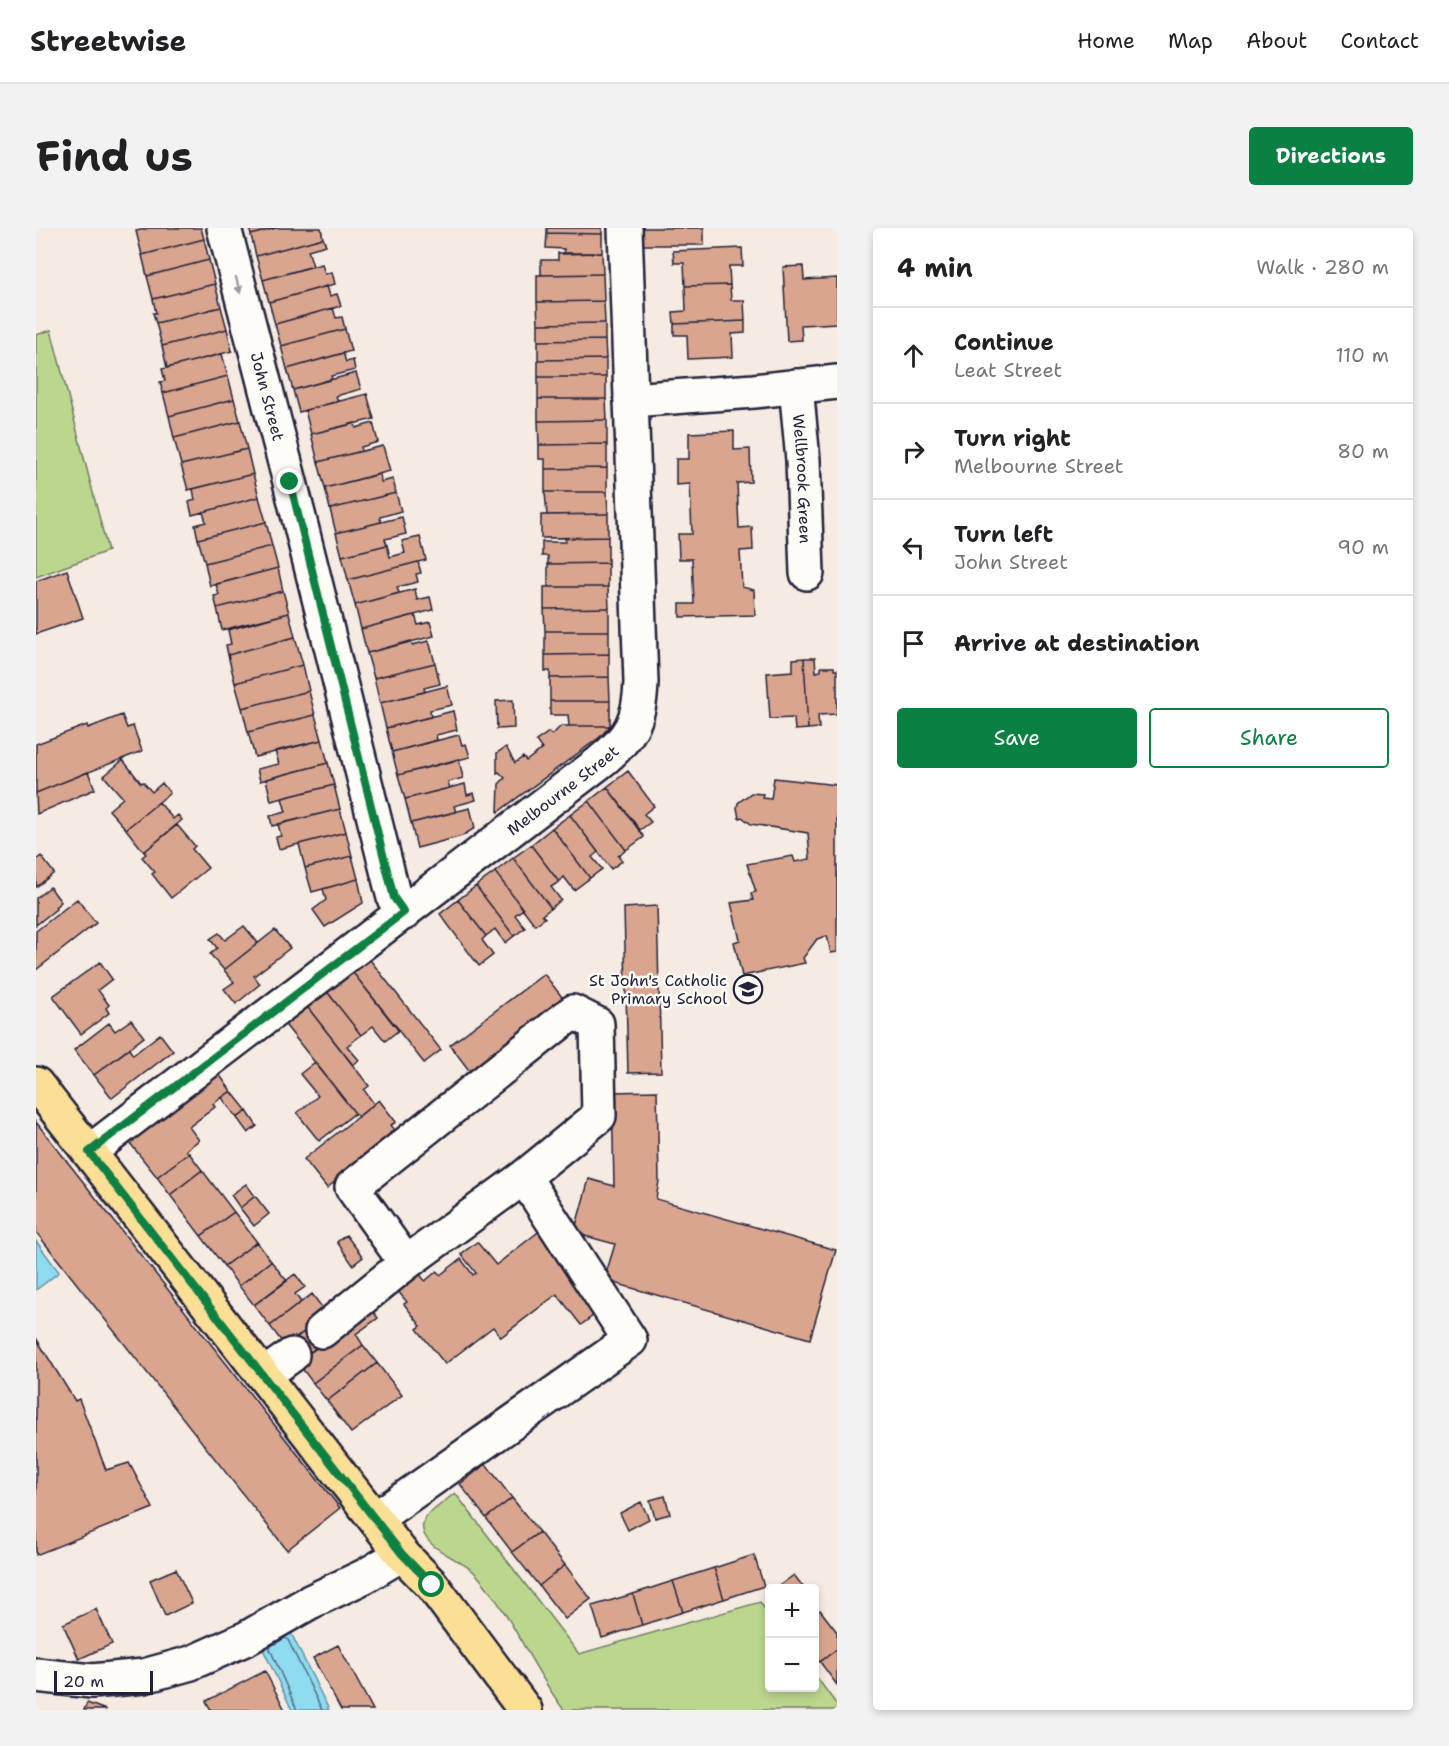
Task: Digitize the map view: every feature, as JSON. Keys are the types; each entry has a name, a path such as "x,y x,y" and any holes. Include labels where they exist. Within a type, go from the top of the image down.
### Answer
{"main road":[{"path":"36,1084 402,1554 432,1585 525,1710"}],"street":[{"name":"John Street","path":"224,228 394,898 404,912"},
{"name":"Melbourne Street","path":"89,1152 619,747 633,727 640,705 641,682 625,228"},
{"path":"630,400 837,382"},
{"name":"Wellbrook Green","path":"796,386 803,460 807,573"},
{"path":"322,1331 406,1263 524,1177 599,1116 597,1024 573,1012 352,1187 406,1263"},
{"path":"375,1519 630,1340 524,1177"},
{"path":"264,1375 292,1355"},
{"path":"36,1675 92,1681 144,1676 191,1663 247,1638 402,1554"}],"green space":[{"path":"51,330 108,551 36,577 36,335"},
{"path":"455,1493 579,1654 760,1602 765,1609 765,1692 819,1692 819,1680 837,1705 837,1710 564,1710 489,1590 476,1574 438,1549 426,1537 423,1529 425,1517"}],"water":[{"path":"36,1241 59,1272 36,1290"},
{"path":"289,1629 329,1710 292,1710 261,1645"}],"building":[{"path":"149,228 201,228 204,239 142,255 136,231"},
{"path":"249,228 276,228 251,235"},
{"path":"276,228 321,228 323,238 256,256 251,235"},
{"path":"547,228 602,228 602,234 547,233"},
{"path":"642,228 704,228 704,245 642,245"},
{"path":"547,233 602,234 602,253 563,254 564,249 546,248"},
{"path":"323,238 326,245 308,250 313,266 263,280 256,256"},
{"path":"204,239 209,260 147,276 142,255"},
{"path":"742,248 743,266 729,266 730,285 685,286 684,263 674,263 673,251"},
{"path":"558,253 602,253 603,274 541,275 541,260 558,260"},
{"path":"209,260 215,284 153,299 147,276"},
{"path":"322,264 325,274 332,272 335,284 269,302 263,280"},
{"path":"803,266 804,280 837,278 837,323 801,325 802,340 787,341 783,267"},
{"path":"603,274 604,301 537,302 537,275"},
{"path":"215,284 221,307 156,323 153,299"},
{"path":"730,285 731,300 744,300 745,321 674,324 673,312 686,311 685,286"},
{"path":"327,286 330,296 337,294 341,306 275,324 269,302"},
{"path":"604,301 605,323 538,324 537,302"},
{"path":"221,307 227,329 162,346 156,323"},
{"path":"333,308 336,318 342,317 345,329 281,346 275,324"},
{"path":"745,321 745,333 732,334 733,357 688,359 687,335 674,335 674,324"},
{"path":"605,323 605,340 538,341 538,324"},
{"path":"227,329 232,351 167,368 162,346"},
{"path":"345,329 351,351 287,369 281,346"},
{"path":"605,340 606,359 538,360 538,341"},
{"path":"343,353 346,362 353,360 355,370 293,390 287,369"},
{"path":"222,354 228,376 163,393 160,382 165,381 162,369"},
{"path":"606,359 606,377 538,377 538,360"},
{"path":"356,373 361,389 336,396 338,401 299,412 293,390"},
{"path":"228,376 234,399 169,416 163,393"},
{"path":"538,377 606,377 606,399 538,399"},
{"path":"367,394 374,419 311,434 305,410"},
{"path":"234,399 240,421 174,438 169,416"},
{"path":"538,399 606,399 607,420 538,421"},
{"path":"607,420 607,444 539,445 538,421"},
{"path":"240,421 247,449 181,465 174,438"},
{"path":"355,423 356,428 373,423 378,442 361,447 362,451 318,462 311,434"},
{"path":"734,431 734,450 750,449 751,482 737,483 739,528 752,527 753,550 740,551 742,587 754,590 755,615 680,617 680,604 694,604 692,559 679,559 678,534 692,534 690,484 676,485 676,459 689,459 689,433"},
{"path":"607,444 607,468 545,469 545,459 539,459 539,445"},
{"path":"383,446 390,471 325,488 318,462"},
{"path":"247,449 253,474 188,490 181,465"},
{"path":"607,468 607,492 545,492 545,469"},
{"path":"253,474 259,497 192,515 189,502 195,500 193,489"},
{"path":"380,474 381,482 393,479 396,493 330,509 325,488"},
{"path":"545,492 607,492 608,514 547,515"},
{"path":"396,493 401,511 380,517 381,522 336,533 330,509"},
{"path":"259,497 266,522 198,539 195,525 206,522 203,512"},
{"path":"608,514 608,537 541,538 541,515"},
{"path":"402,517 406,534 385,539 387,545 342,556 336,533"},
{"path":"266,522 272,546 205,563 198,539"},
{"path":"420,537 426,560 348,580 342,556 387,545 390,557 405,553 402,541"},
{"path":"608,537 608,563 548,564 548,556 542,556 542,542 565,542 565,538"},
{"path":"272,546 278,568 210,586 205,563"},
{"path":"418,562 421,573 416,574 418,582 397,587 399,593 355,605 348,580"},
{"path":"608,563 608,587 548,587 548,564"},
{"path":"278,568 283,591 217,608 214,596 219,595 216,584"},
{"path":"67,570 83,618 36,634 36,581"},
{"path":"544,587 608,587 609,608 544,609"},
{"path":"415,589 417,600 430,597 433,610 361,629 355,605"},
{"path":"283,591 289,613 222,630 217,608"},
{"path":"609,608 609,631 545,631 544,609"},
{"path":"289,613 295,637 228,655 226,645 231,644 228,630"},
{"path":"415,615 418,625 430,622 434,636 367,653 361,629"},
{"path":"545,631 609,631 609,654 545,655"},
{"path":"295,637 303,665 235,683 228,655"},
{"path":"411,641 412,645 429,641 435,663 374,678 367,653"},
{"path":"609,654 609,677 550,678 550,671 545,671 545,655"},
{"path":"804,658 808,729 795,730 794,718 770,719 767,673 793,671 793,659"},
{"path":"804,658 815,658 816,672 821,671 821,667 834,667 834,670 837,670 837,714 818,715 819,728 808,729"},
{"path":"435,663 440,684 424,688 425,692 380,703 374,678"},
{"path":"303,665 309,691 242,708 235,683"},
{"path":"609,677 610,701 550,701 550,678"},
{"path":"447,686 452,705 430,710 431,717 386,728 380,703"},
{"path":"309,691 315,715 248,732 242,708"},
{"path":"513,700 514,728 497,729 496,701"},
{"path":"550,701 610,701 610,726 569,726 568,715 550,715"},
{"path":"453,711 457,730 436,735 437,740 392,752 386,728"},
{"path":"122,715 127,728 133,726 142,751 36,793 36,744"},
{"path":"315,715 322,740 255,757 248,732"},
{"path":"561,726 610,726 600,737 498,812 499,784 505,778 499,772 497,773 497,753 506,747 515,763 523,757 526,761 542,749 536,741 549,732 552,735"},
{"path":"459,735 462,745 466,744 470,757 398,775 392,752"},
{"path":"322,740 328,763 260,781 257,769 279,764 275,751"},
{"path":"459,759 463,778 448,782 450,788 405,799 398,775"},
{"path":"123,760 141,783 143,782 152,792 162,783 170,793 126,829 109,810 123,798 104,776"},
{"path":"328,763 334,785 271,801 266,779"},
{"path":"628,771 654,806 644,814 651,822 640,830 607,787"},
{"path":"88,772 95,789 37,814 36,793"},
{"path":"774,778 837,785 837,952 831,953 827,936 817,939 803,958 805,963 742,976 734,942 740,940 731,903 753,900 751,893 756,892 747,864 793,856 795,862 810,859 808,833 751,824 742,817 739,818 738,803 751,793 763,794 762,798 771,799"},
{"path":"465,784 467,795 474,793 476,800 454,806 456,812 411,823 405,799"},
{"path":"334,785 340,809 272,826 270,816 286,812 282,798"},
{"path":"607,787 644,837 626,850 589,801"},
{"path":"589,801 626,850 618,856 622,861 611,869 570,815"},
{"path":"159,802 173,819 178,815 182,820 144,852 126,829"},
{"path":"470,808 475,828 462,836 417,848 411,823"},
{"path":"340,809 346,832 279,849 276,837 281,836 278,824"},
{"path":"570,815 598,852 592,857 602,869 590,878 552,828"},
{"path":"177,825 195,846 192,849 208,868 171,898 152,874 155,872 142,857 146,854 144,852"},
{"path":"552,828 590,878 574,890 564,877 559,882 531,845"},
{"path":"346,832 352,856 305,868 299,844"},
{"path":"531,845 559,882 551,887 561,900 551,908 513,858"},
{"path":"41,856 54,873 36,887 36,860"},
{"path":"352,856 358,879 312,892 305,868"},
{"path":"513,858 551,908 542,915 545,918 535,925 495,872"},
{"path":"495,872 523,909 515,915 525,928 514,936 476,886"},
{"path":"358,879 363,903 325,927 313,910 326,900 323,889"},
{"path":"476,886 514,936 505,943 495,929 486,936 458,900"},
{"path":"50,887 61,902 36,925 36,898"},
{"path":"77,899 96,923 36,970 36,931"},
{"path":"458,900 486,936 482,940 493,955 479,966 440,914"},
{"path":"657,906 661,1072 628,1073 624,908"},
{"path":"244,926 258,943 224,970 210,954 217,948 210,939 219,933 225,940"},
{"path":"275,930 290,948 254,976 260,984 236,1004 224,989 234,982 224,970"},
{"path":"367,956 441,1050 424,1063 350,969"},
{"path":"100,962 112,979 98,990 109,1005 106,1008 109,1013 81,1034 53,996"},
{"path":"350,969 399,1030 385,1041 373,1026 361,1035 325,989"},
{"path":"544,974 566,1002 471,1073 450,1045"},
{"path":"325,989 361,1035 347,1046 359,1060 353,1065 305,1004"},
{"path":"305,1004 369,1086 364,1090 374,1104 358,1117 283,1022"},
{"path":"131,1020 144,1037 94,1075 74,1050 109,1023 115,1031"},
{"path":"160,1034 173,1051 112,1098 94,1075 129,1049 133,1055"},
{"path":"315,1062 355,1113 319,1141 297,1113 318,1096 300,1074"},
{"path":"219,1074 231,1091 213,1104 215,1107 189,1127 199,1140 186,1150 189,1153 157,1177 129,1142"},
{"path":"231,1091 247,1111 237,1118 222,1098"},
{"path":"657,1091 659,1181 656,1199 836,1250 810,1339 604,1280 615,1244 574,1233 589,1179 614,1186 612,1092"},
{"path":"379,1100 396,1122 391,1125 394,1129 390,1132 393,1135 327,1188 304,1159"},
{"path":"247,1111 257,1126 248,1133 237,1118"},
{"path":"36,1122 340,1508 287,1550 36,1232"},
{"path":"189,1153 202,1170 170,1195 157,1177"},
{"path":"202,1170 234,1212 201,1236 170,1195"},
{"path":"246,1184 255,1196 240,1208 231,1195"},
{"path":"255,1196 269,1214 254,1226 240,1208"},
{"path":"234,1212 257,1242 224,1266 201,1236"},
{"path":"542,1229 603,1308 581,1325 557,1294 501,1337 493,1327 445,1364 417,1329 421,1326 404,1304 407,1302 397,1290 419,1273 425,1281 437,1271 440,1275 461,1259 473,1275 476,1273 461,1254 477,1242 496,1265"},
{"path":"346,1235 363,1257 353,1265 337,1242"},
{"path":"257,1242 271,1261 239,1286 224,1266"},
{"path":"271,1261 287,1281 254,1305 239,1286"},
{"path":"295,1274 305,1287 295,1294 301,1302 270,1326 254,1305"},
{"path":"312,1294 327,1314 285,1346 270,1326"},
{"path":"370,1307 378,1318 356,1334 363,1345 313,1383 297,1362"},
{"path":"316,1323 329,1339 297,1362 285,1346"},
{"path":"36,1338 75,1401 79,1399 106,1470 129,1463 153,1508 36,1555"},
{"path":"363,1345 377,1363 327,1401 313,1383"},
{"path":"377,1363 402,1395 351,1433 327,1401"},
{"path":"486,1464 512,1498 486,1518 460,1484"},
{"path":"665,1496 670,1514 655,1518 650,1500"},
{"path":"512,1498 539,1532 512,1552 486,1518"},
{"path":"641,1502 649,1519 628,1530 620,1513"},
{"path":"539,1532 565,1565 539,1586 512,1552"},
{"path":"754,1555 764,1586 724,1599 714,1568"},
{"path":"565,1565 591,1599 565,1619 539,1586"},
{"path":"714,1568 724,1599 683,1612 673,1581"},
{"path":"176,1569 192,1603 165,1616 150,1580"},
{"path":"794,1575 801,1584 782,1584"},
{"path":"673,1581 683,1612 642,1625 633,1594"},
{"path":"633,1594 642,1625 602,1638 592,1606"},
{"path":"96,1609 112,1644 79,1659 63,1624"},
{"path":"819,1611 837,1632 837,1649 820,1662 819,1661"},
{"path":"338,1645 373,1710 341,1710 313,1658"},
{"path":"837,1649 837,1685 820,1662"},
{"path":"265,1671 285,1710 211,1710 206,1701"},
{"path":"87,1703 106,1710 84,1710"}],"place":[{"name":"St John's Catholic Primary School","path":"748,989"}],"route":[{"path":"290,482 394,898 404,912 89,1152 402,1554 432,1585"}]}
